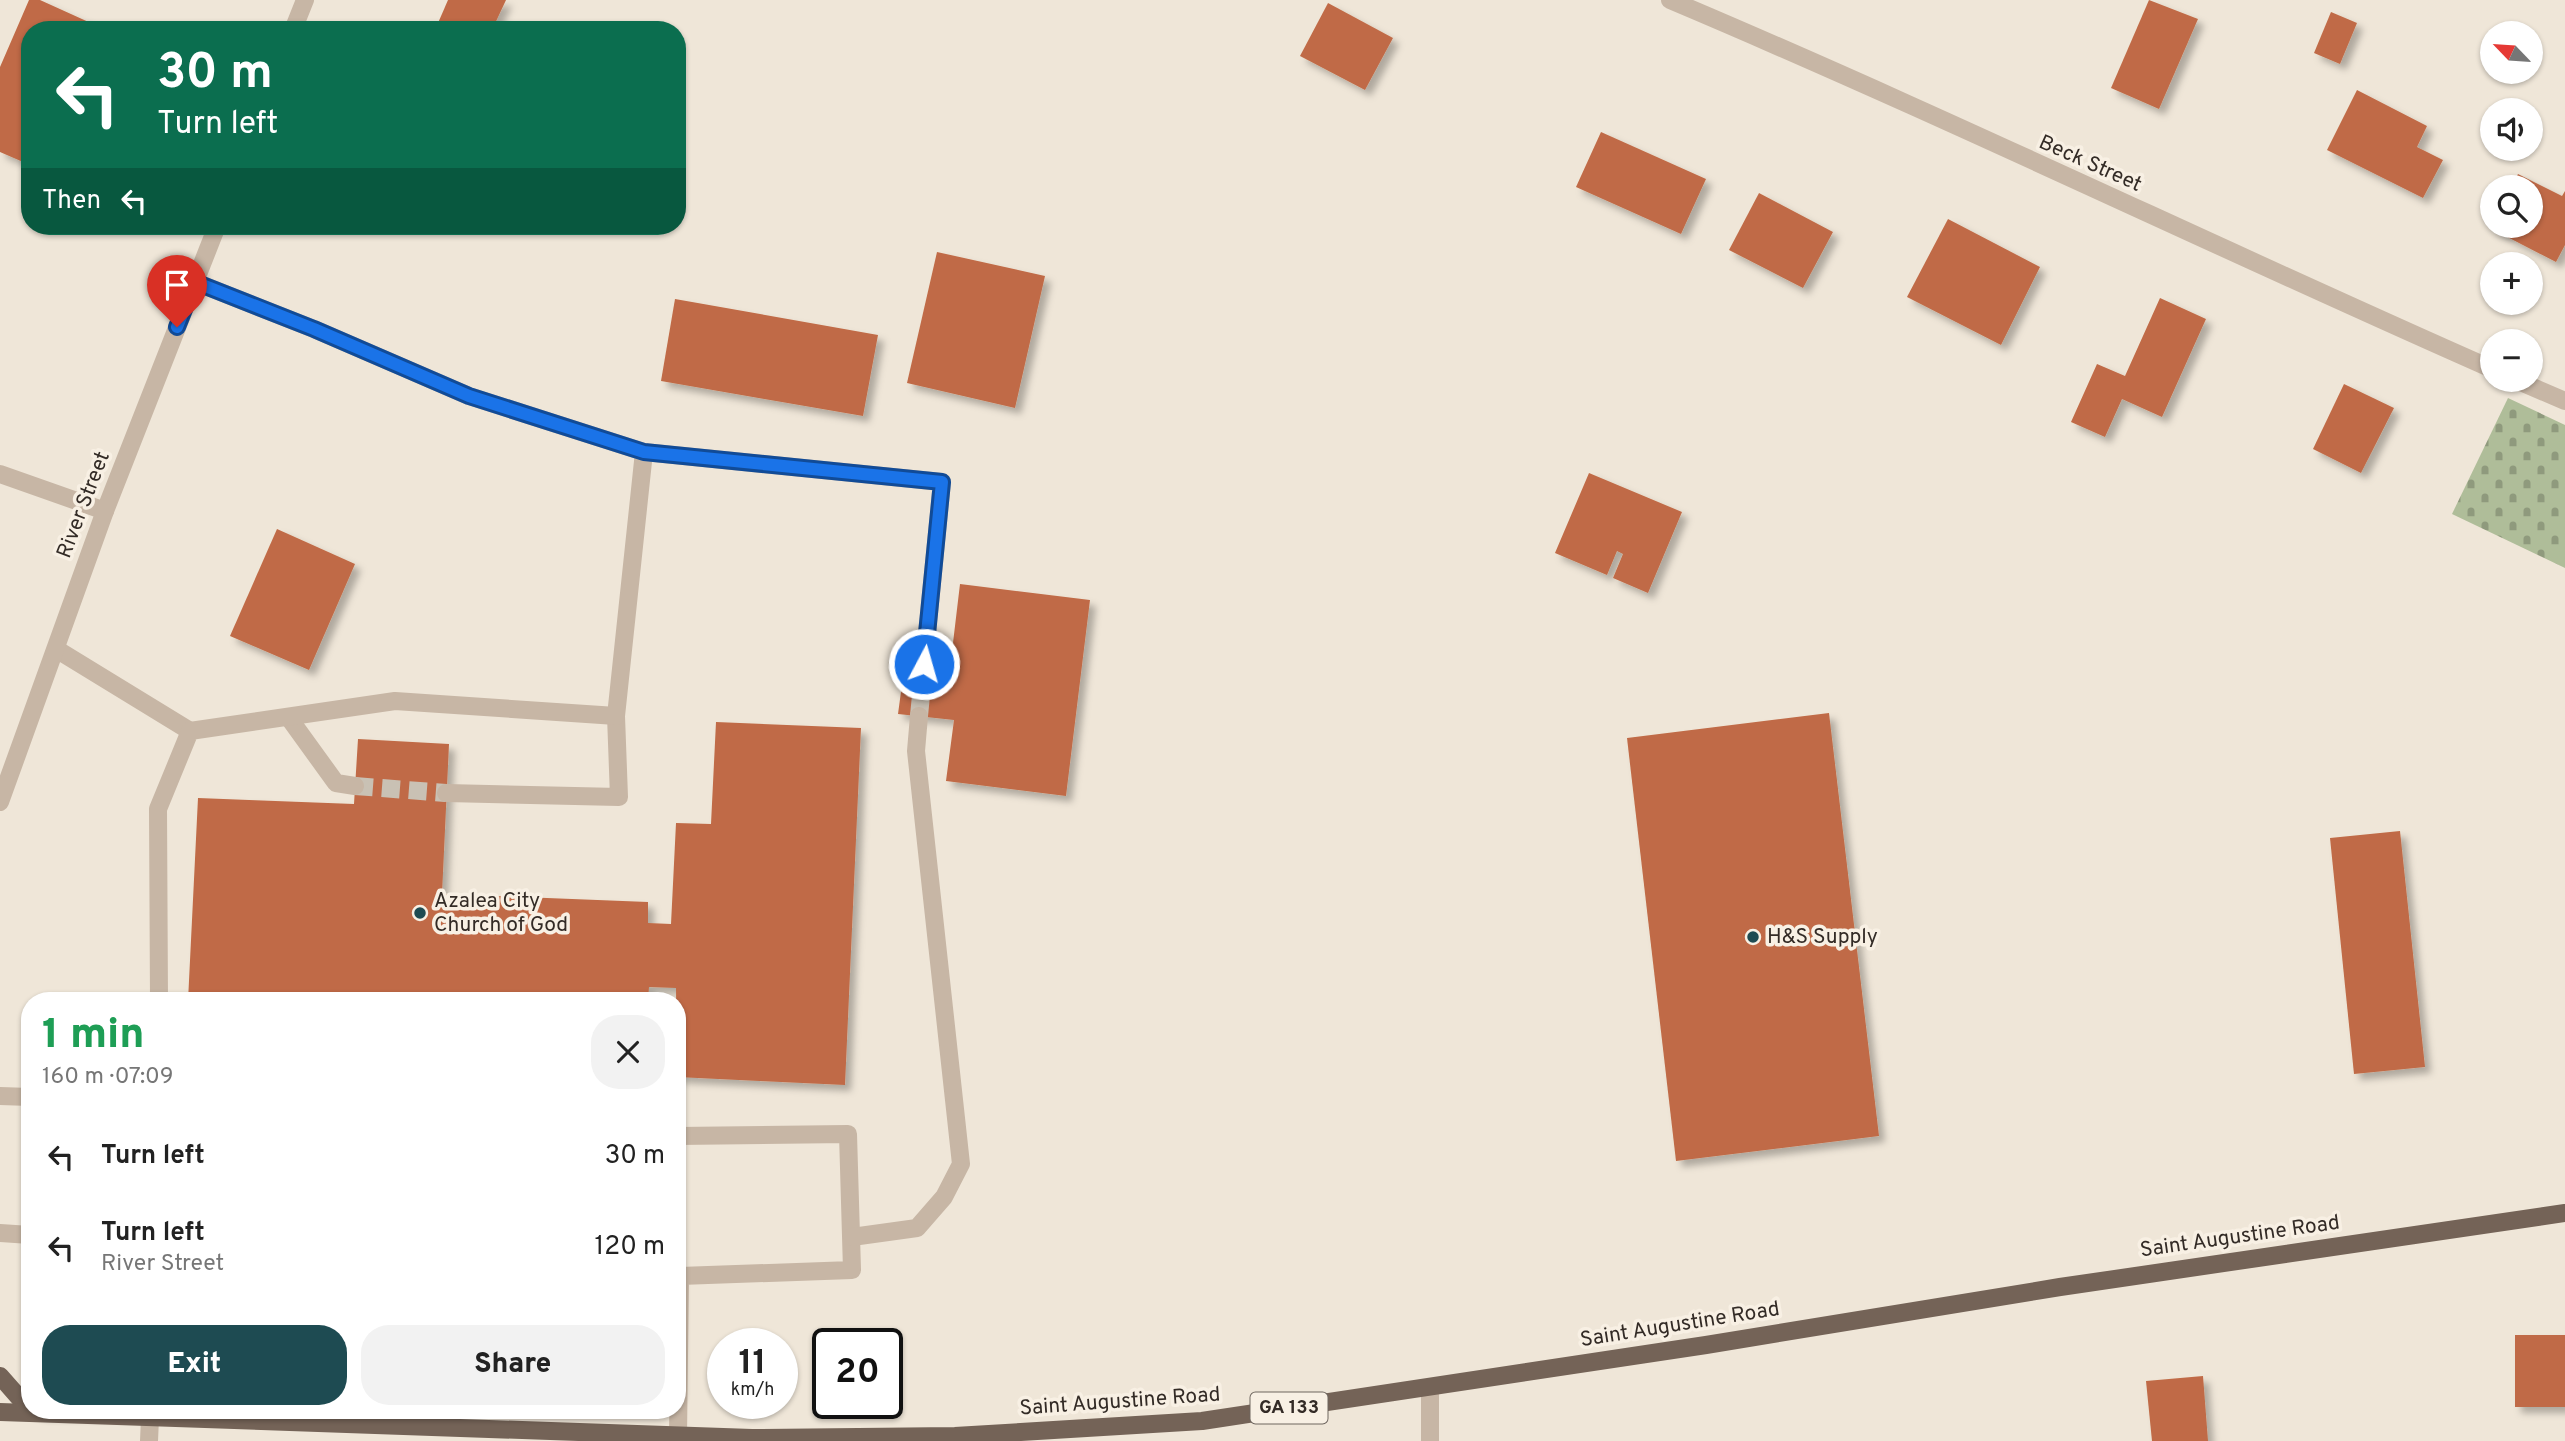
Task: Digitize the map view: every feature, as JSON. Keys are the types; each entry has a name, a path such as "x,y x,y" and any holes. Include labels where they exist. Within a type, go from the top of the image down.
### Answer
{"main road":[{"name":"Saint Augustine Road","path":"277,1419 645,1438 955,1436 1174,1423 1430,1388 2060,1287 2565,1213"},
{"path":"0,1376 21,1400"},
{"name":"Saint Augustine Road","path":"0,1412 21,1411"}],"street":[{"path":"297,21 305,0"},
{"name":"Beck Street","path":"1670,0 1824,65 2037,165 2480,364"},
{"name":"River Street","path":"0,802 105,511 213,235"},
{"path":"195,282 314,329 469,396 644,452 942,482 924,664"},
{"path":"2543,392 2565,401"},
{"path":"446,793 619,797 616,716 644,452"},
{"path":"0,474 105,511"},
{"path":"56,649 190,731 395,701 616,716"},
{"path":"852,1237 916,1228 944,1197 961,1164 916,751 919,716"},
{"path":"289,718 336,783 355,786"},
{"path":"159,992 158,809 190,731"},
{"path":"0,1096 21,1097"},
{"path":"686,1136 848,1133 852,1237 852,1270 686,1276"},
{"path":"0,1233 21,1234"},
{"path":"1430,1388 1430,1441"},
{"path":"149,1441 150,1419"},
{"path":"678,1419 678,1436"}],"green space":[{"path":"2508,398 2565,425 2565,568 2452,514"}],"building":[{"path":"29,0 40,0 86,21 21,21 21,161 0,152 0,67"},
{"path":"448,0 506,0 496,21 439,21"},
{"path":"2149,0 2198,19 2159,109 2111,88"},
{"path":"1328,3 1393,38 1365,90 1300,56"},
{"path":"2331,12 2357,23 2340,64 2314,53"},
{"path":"2357,90 2427,126 2417,147 2443,160 2423,198 2327,150"},
{"path":"1601,132 1706,179 1681,234 1576,187"},
{"path":"2543,186 2562,196 2565,191 2565,245 2556,262 2543,255 2543,252 2537,252 2509,238 2543,238"},
{"path":"1759,193 1833,232 1803,288 1729,250"},
{"path":"1948,219 2040,267 2001,345 1907,297"},
{"path":"937,252 1045,276 1015,408 907,383"},
{"path":"2160,298 2206,319 2162,417 2122,399 2105,437 2071,422 2097,364 2125,376"},
{"path":"675,299 878,335 863,416 661,381"},
{"path":"2344,384 2394,408 2361,473 2313,449"},
{"path":"1589,473 1682,512 1648,593 1613,578 1623,554 1617,551 1607,575 1555,553"},
{"path":"277,529 355,564 309,670 230,636"},
{"path":"960,584 1090,600 1066,796 946,781 954,720 898,714 905,662 950,668"},
{"name":"H&S Supply","path":"1829,713 1879,1136 1676,1161 1627,738"},
{"name":"Azalea City Church of God","path":"716,722 861,728 845,1085 686,1077 686,992 676,992 676,988 649,987 649,992 188,992 198,798 354,804 358,739 449,744 442,894 648,902 648,923 671,924 676,823 711,824"},
{"path":"2400,831 2425,1067 2354,1074 2330,838"},
{"path":"2515,1335 2565,1335 2565,1407 2515,1407"},
{"path":"2203,1376 2208,1441 2152,1441 2146,1381"}],"tunnel":[{"path":"919,716 924,664"},
{"path":"355,786 446,793"}],"place":[{"name":"Azalea City Church of God","path":"420,913"},
{"name":"H&S Supply","path":"1753,937"}],"route":[{"path":"177,327 195,282 314,329 469,396 644,452 942,482 924,664"}]}
